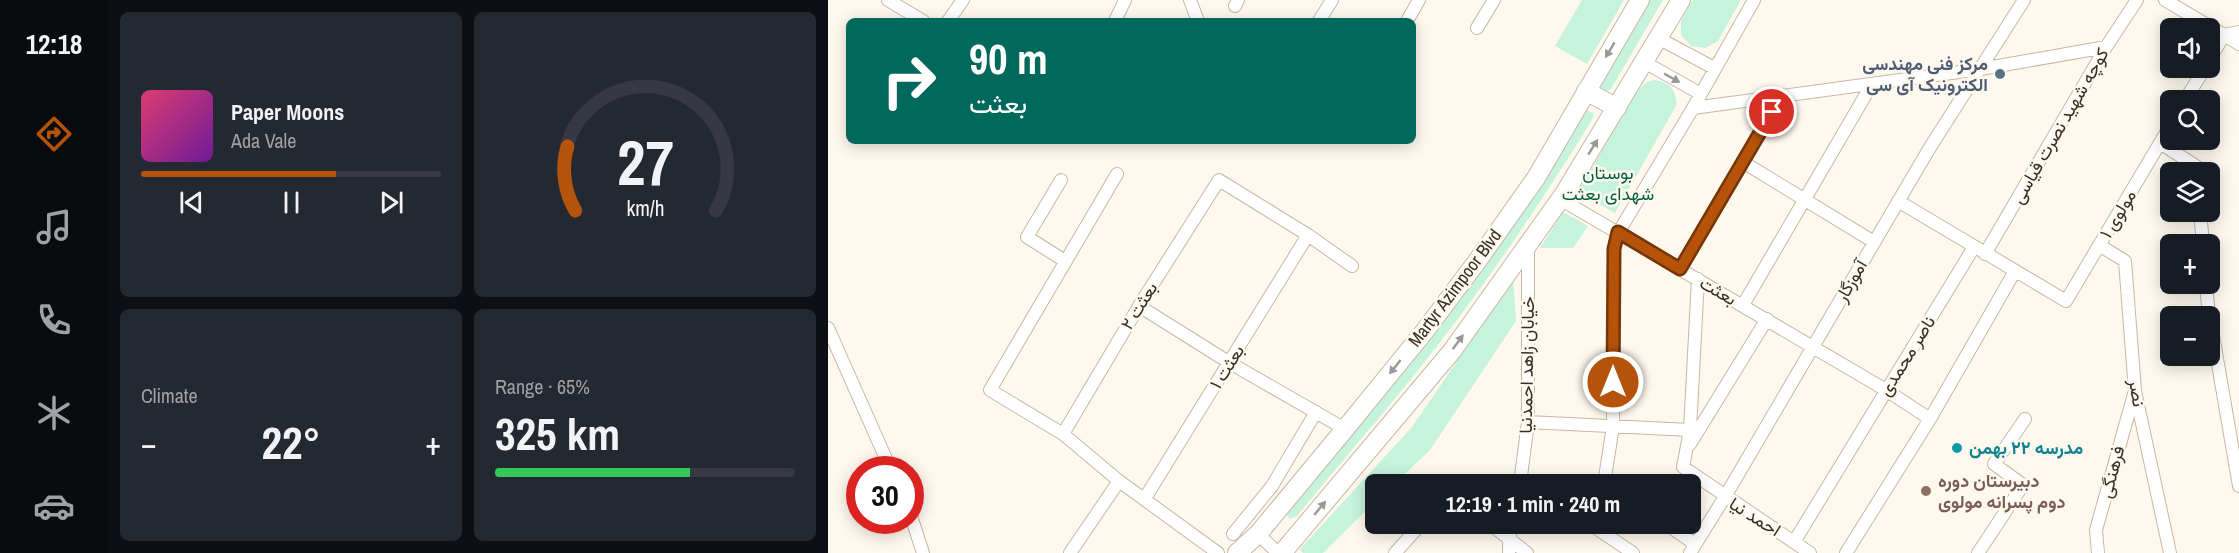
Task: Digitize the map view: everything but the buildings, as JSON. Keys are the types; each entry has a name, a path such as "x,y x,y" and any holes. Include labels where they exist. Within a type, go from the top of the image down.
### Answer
{"main road":[{"name":"Martyr Azimpoor Blvd","path":"1237,553 1258,534 1424,332 1517,205 1536,178 1640,0"},
{"name":"Martyr Azimpoor Blvd","path":"1280,553 1452,351 1560,199 1681,0"},
{"path":"1586,91 1617,108"}],"street":[{"path":"888,0 918,18"},
{"path":"950,18 963,0"},
{"path":"1116,18 1125,0"},
{"path":"1190,0 1197,18"},
{"path":"1321,18 1332,0"},
{"path":"1409,18 1419,0"},
{"path":"1477,28 1494,0"},
{"path":"1606,474 1613,426 1614,249 1618,232 1693,108 1754,0"},
{"name":"آموزگار","path":"1726,495 1898,201 2024,0"},
{"name":"کوچه شهید نصرت قیاسی","path":"1980,250 2137,0"},
{"path":"2165,0 2239,44"},
{"path":"2220,42 2224,35 2239,32"},
{"path":"1658,38 1714,68"},
{"path":"1693,108 1981,69 2106,47"},
{"path":"1644,62 1701,94"},
{"path":"1743,305 1872,84"},
{"path":"1680,269 1782,96"},
{"name":"مولوی ۱","path":"2016,272 2066,301 2160,143"},
{"path":"2171,150 2190,162"},
{"path":"1743,162 1874,242"},
{"path":"1117,174 990,390 1063,434 1119,481 1218,553"},
{"path":"1061,180 1027,237 1065,261"},
{"name":"بعثت ۲","path":"1063,434 1139,306 1220,180 1308,235"},
{"name":"بعثت","path":"1560,199 1813,346 1887,390 1930,419"},
{"path":"1846,553 1930,419 2016,272 1898,201"},
{"path":"1308,235 1352,266"},
{"name":"بعثت ۱","path":"1145,498 1308,235"},
{"name":"خیابان زاهد احمدنیا","path":"1522,474 1528,422 1528,245"},
{"name":"نصر","path":"2099,245 2125,261 2135,391 2170,553"},
{"name":"ناصر محمدی","path":"1794,542 1887,390 1980,250"},
{"path":"1698,279 1690,430 1683,467 1726,495"},
{"path":"1139,306 1230,363 1345,429"},
{"path":"1687,450 1767,319"},
{"path":"828,328 885,456"},
{"path":"2218,366 2239,486"},
{"name":"فرهنگی","path":"2098,553 2096,530 2135,391"},
{"path":"1233,534 1272,486 1316,412"},
{"path":"1978,553 2023,486 1994,464 2025,419"},
{"path":"1528,422 1690,430"},
{"path":"1070,553 1119,481"},
{"name":"احمد نیا","path":"1692,549 1726,495 1810,553"},
{"path":"917,534 923,553"},
{"path":"1258,534 1280,553"},
{"path":"1395,553 1412,534"},
{"path":"1498,534 1509,547 1527,553"},
{"path":"1605,534 1633,553"},
{"path":"1676,534 1692,549"},
{"path":"1497,553 1509,547"}],"green space":[{"path":"1582,0 1624,0 1587,64 1555,46"},
{"path":"1650,0 1663,0 1611,89 1605,92 1600,86"},
{"path":"1693,0 1741,0 1718,41 1705,48 1691,46 1681,35 1681,21"},
{"name":"بوستان شهدای بعثت","path":"1654,80 1664,82 1674,91 1676,106 1615,213 1578,192 1637,91 1647,82"},
{"path":"1586,110 1594,113 1592,120 1550,187 1483,285 1397,396 1297,516 1290,519 1285,513"},
{"path":"1563,212 1588,226 1573,248 1540,248"},
{"path":"1513,279 1516,321 1430,450 1405,474 1369,474 1412,427"},
{"path":"1365,478 1365,512 1323,553 1303,553 1300,549"}],"place":[{"name":"مرکز فنی مهندسی الکترونیک آی سی","path":"2000,74"},
{"name":"مدرسه ۲۲ بهمن","path":"1957,448"},
{"name":"دبیرستان دوره دوم پسرانه مولوی","path":"1926,491"}],"route":[{"path":"1613,382 1614,249 1618,232 1680,269 1772,112"}]}
